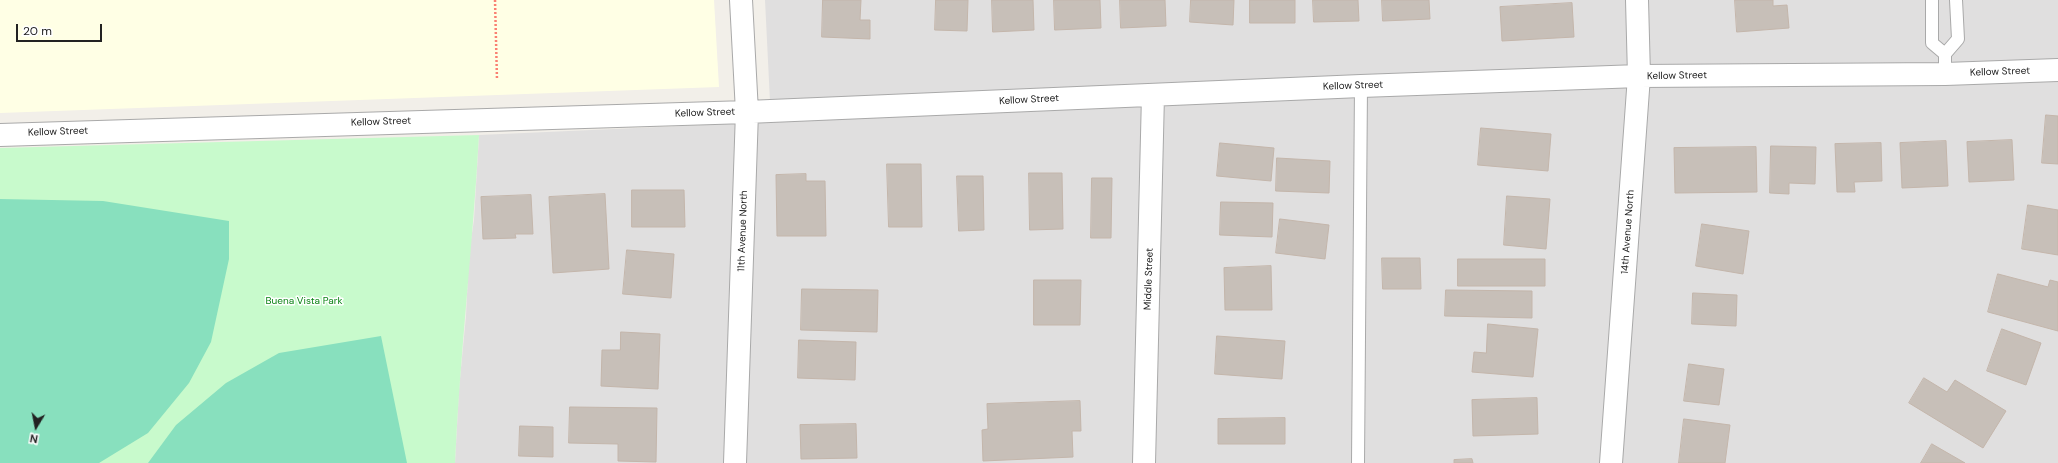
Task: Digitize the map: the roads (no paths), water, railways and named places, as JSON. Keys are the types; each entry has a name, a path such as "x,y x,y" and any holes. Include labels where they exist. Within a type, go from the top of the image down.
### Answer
{"street":[{"name":"11th Avenue North","path":"735,463 747,112 741,0"},
{"name":"14th Avenue North","path":"1610,463 1639,76 1637,0"},
{"name":"Kellow Street","path":"0,135 747,112 1361,86 1945,64 2058,70"},
{"name":"Middle Street","path":"1144,463 1153,95"}],"lane":[{"path":"1932,0 1932,43 1945,64"},
{"path":"1945,64 1958,38 1956,0"},
{"path":"1358,463 1361,86"}],"park label":[{"name":"Buena Vista Park","path":"304,301"}]}
